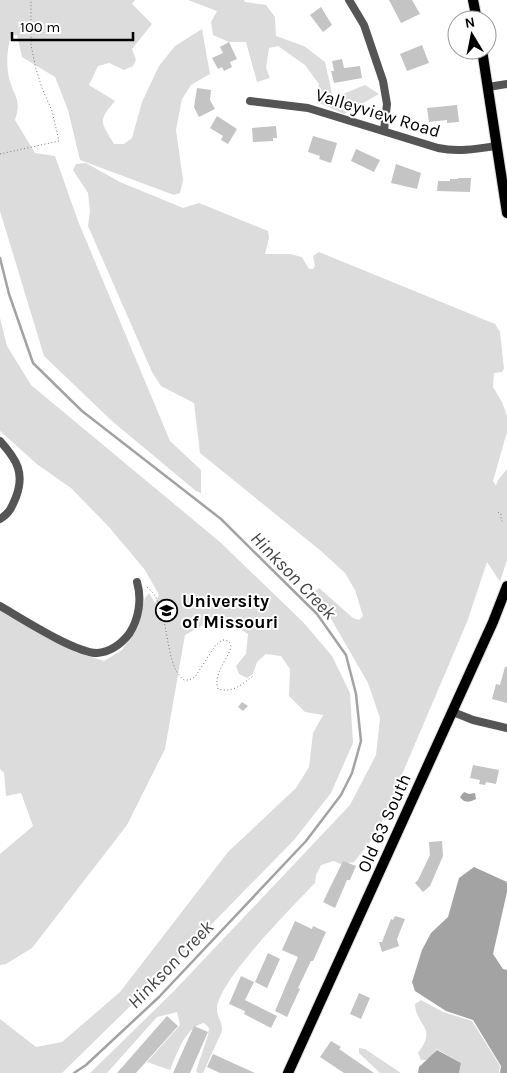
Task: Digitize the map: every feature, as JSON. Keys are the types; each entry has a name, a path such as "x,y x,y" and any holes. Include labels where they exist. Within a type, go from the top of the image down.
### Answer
{"main road":[{"path":"484,60 507,213"},
{"name":"Old 63 South","path":"288,1073 453,712 507,586"}],"street":[{"path":"349,0 364,25 383,81 387,104 384,130"},
{"path":"488,87 507,84"},
{"name":"Valleyview Road","path":"250,100 308,108 438,148 463,151 496,146"},
{"path":"0,441 11,453 20,472 21,484 7,515 0,519"},
{"path":"0,606 75,647 95,653 104,652 112,650 125,639 132,629 140,603 138,584"},
{"path":"453,712 473,720 507,728"}],"path":[{"path":"0,154 60,141 52,111 36,69 31,45 31,0"},
{"path":"498,512 501,514 501,520 504,523"},
{"path":"138,584 148,587 155,598 164,619 169,649 179,677 184,680 194,677 215,646 222,640 228,641 231,648 217,675 215,682 218,688 224,690 235,689 253,676"}],"shaded area":[{"path":"0,0 135,0 132,4 152,24 132,49 136,60 133,66 124,70 109,63 98,66 89,85 115,101 106,113 103,121 114,144 124,144 132,138 142,102 159,66 175,46 202,29 210,74 191,85 182,99 176,130 183,180 180,193 174,195 80,160 68,110 55,77 22,57 17,35 11,35 7,62 9,78 18,107 15,120 35,153 55,156 78,221 170,441 201,470 201,493 196,491 112,421 44,356 0,211"},
{"path":"188,0 244,0 245,2 266,5 275,17 276,36 304,46 325,62 333,98 365,85 379,94 344,114 317,102 319,84 305,65 278,46 269,48 266,68 270,78 257,82 246,42 229,42 213,35 211,22 217,11"},
{"path":"86,163 120,182 183,208 199,203 268,231 269,238 265,254 290,254 302,257 309,269 313,269 315,266 313,256 319,252 495,324 500,332 504,369 502,372 494,373 493,387 502,402 507,416 507,432 493,481 496,486 498,480 507,469 507,560 500,582 487,562 467,622 377,833 354,862 340,864 334,861 321,865 316,875 315,883 258,944 229,981 220,997 217,1009 222,1031 203,1073 196,1071 208,1035 209,1028 204,1023 197,1026 187,1035 170,1070 147,1062 180,1025 177,1012 157,1017 107,1073 90,1073 173,992 350,805 376,755 380,718 368,683 315,591 319,588 353,618 359,620 363,616 355,590 345,573 321,551 200,453 194,403 161,386 152,372 88,226 90,211 88,193 73,170 76,164"},
{"path":"0,318 7,346 31,385 220,542 303,622 332,656 350,693 353,743 331,793 294,840 162,975 62,1073 0,1073 0,1019 36,1047 62,1042 120,992 228,852 296,788 309,767 313,733 323,715 305,712 289,696 290,669 281,656 266,654 257,662 253,674 247,678 239,674 236,666 246,654 248,634 220,616 185,635 165,749 127,825 32,948 6,964 0,965 0,854 33,826 21,793 6,796 4,773 0,769 0,608 75,652 104,661 122,650 138,625 145,598 149,593 155,603 159,595 145,570 109,527 71,488 38,465 0,431"},
{"path":"464,792 469,794 475,793 476,799 470,802 464,801 460,797"},
{"path":"474,867 507,882 507,892 493,954 503,969 507,970 507,1073 500,1073 501,1066 473,1020 446,1011 415,991 412,982 422,950 431,933 448,917 459,878"},
{"path":"421,1000 443,1012 472,1021 500,1066 499,1073 459,1073 461,1063 437,1049 427,1060 421,1060 418,1053 424,1044 426,1032 416,1012 415,1004"},
{"path":"359,1048 365,1049 401,1073 380,1073 359,1053"},
{"path":"437,1050 461,1063 459,1073 418,1073 419,1067"}],"building":[{"path":"389,0 412,0 420,14 401,23"},
{"path":"321,7 332,25 323,32 310,15"},
{"path":"229,42 237,59 230,62 232,67 224,71 222,67 218,69 212,58 223,53 220,47"},
{"path":"422,45 429,63 407,71 400,54"},
{"path":"342,59 344,68 360,66 362,78 334,83 331,71 334,71 332,61"},
{"path":"197,88 211,90 210,100 215,109 199,117 194,107"},
{"path":"457,105 459,122 447,123 447,120 429,122 427,108"},
{"path":"217,116 237,129 228,144 221,140 223,136 210,128"},
{"path":"276,126 277,138 273,138 273,141 253,142 252,128"},
{"path":"313,136 337,143 331,163 319,159 320,156 308,152"},
{"path":"356,149 380,160 374,172 351,161"},
{"path":"396,164 421,173 417,189 391,183"},
{"path":"471,178 470,192 437,191 438,181 450,181 450,179"},
{"path":"505,667 507,667 507,703 492,699 496,684 500,685"},
{"path":"242,702 248,706 243,711 238,707"},
{"path":"473,765 499,770 496,784 486,782 485,785 479,784 480,780 470,778"},
{"path":"442,841 443,856 430,886 423,892 415,883 430,855 429,842"},
{"path":"343,861 356,866 350,880 347,880 335,908 323,902"},
{"path":"395,916 405,919 397,939 399,946 382,952 379,942 382,942 391,919 393,920"},
{"path":"295,921 312,929 313,926 326,932 298,988 300,989 287,1017 275,1011 298,957 282,950"},
{"path":"268,953 280,959 267,988 255,982"},
{"path":"241,976 254,982 245,1000 277,1016 271,1028 244,1014 245,1011 229,1004"},
{"path":"359,993 370,998 361,1019 350,1014"},
{"path":"167,1016 178,1026 136,1073 117,1073"},
{"path":"194,1026 208,1032 190,1073 173,1073"},
{"path":"331,1041 341,1047 339,1049 374,1073 344,1073 320,1057"},
{"path":"213,1054 255,1073 220,1073 207,1067"}],"waterway":[{"name":"Hinkson Creek","path":"0,258 9,294 33,363 82,411 221,519 317,614 346,655 356,694 361,741 352,773 341,795 306,841 159,997 86,1065 74,1073"}],"place":[{"name":"University of Missouri","path":"166,611"}]}
